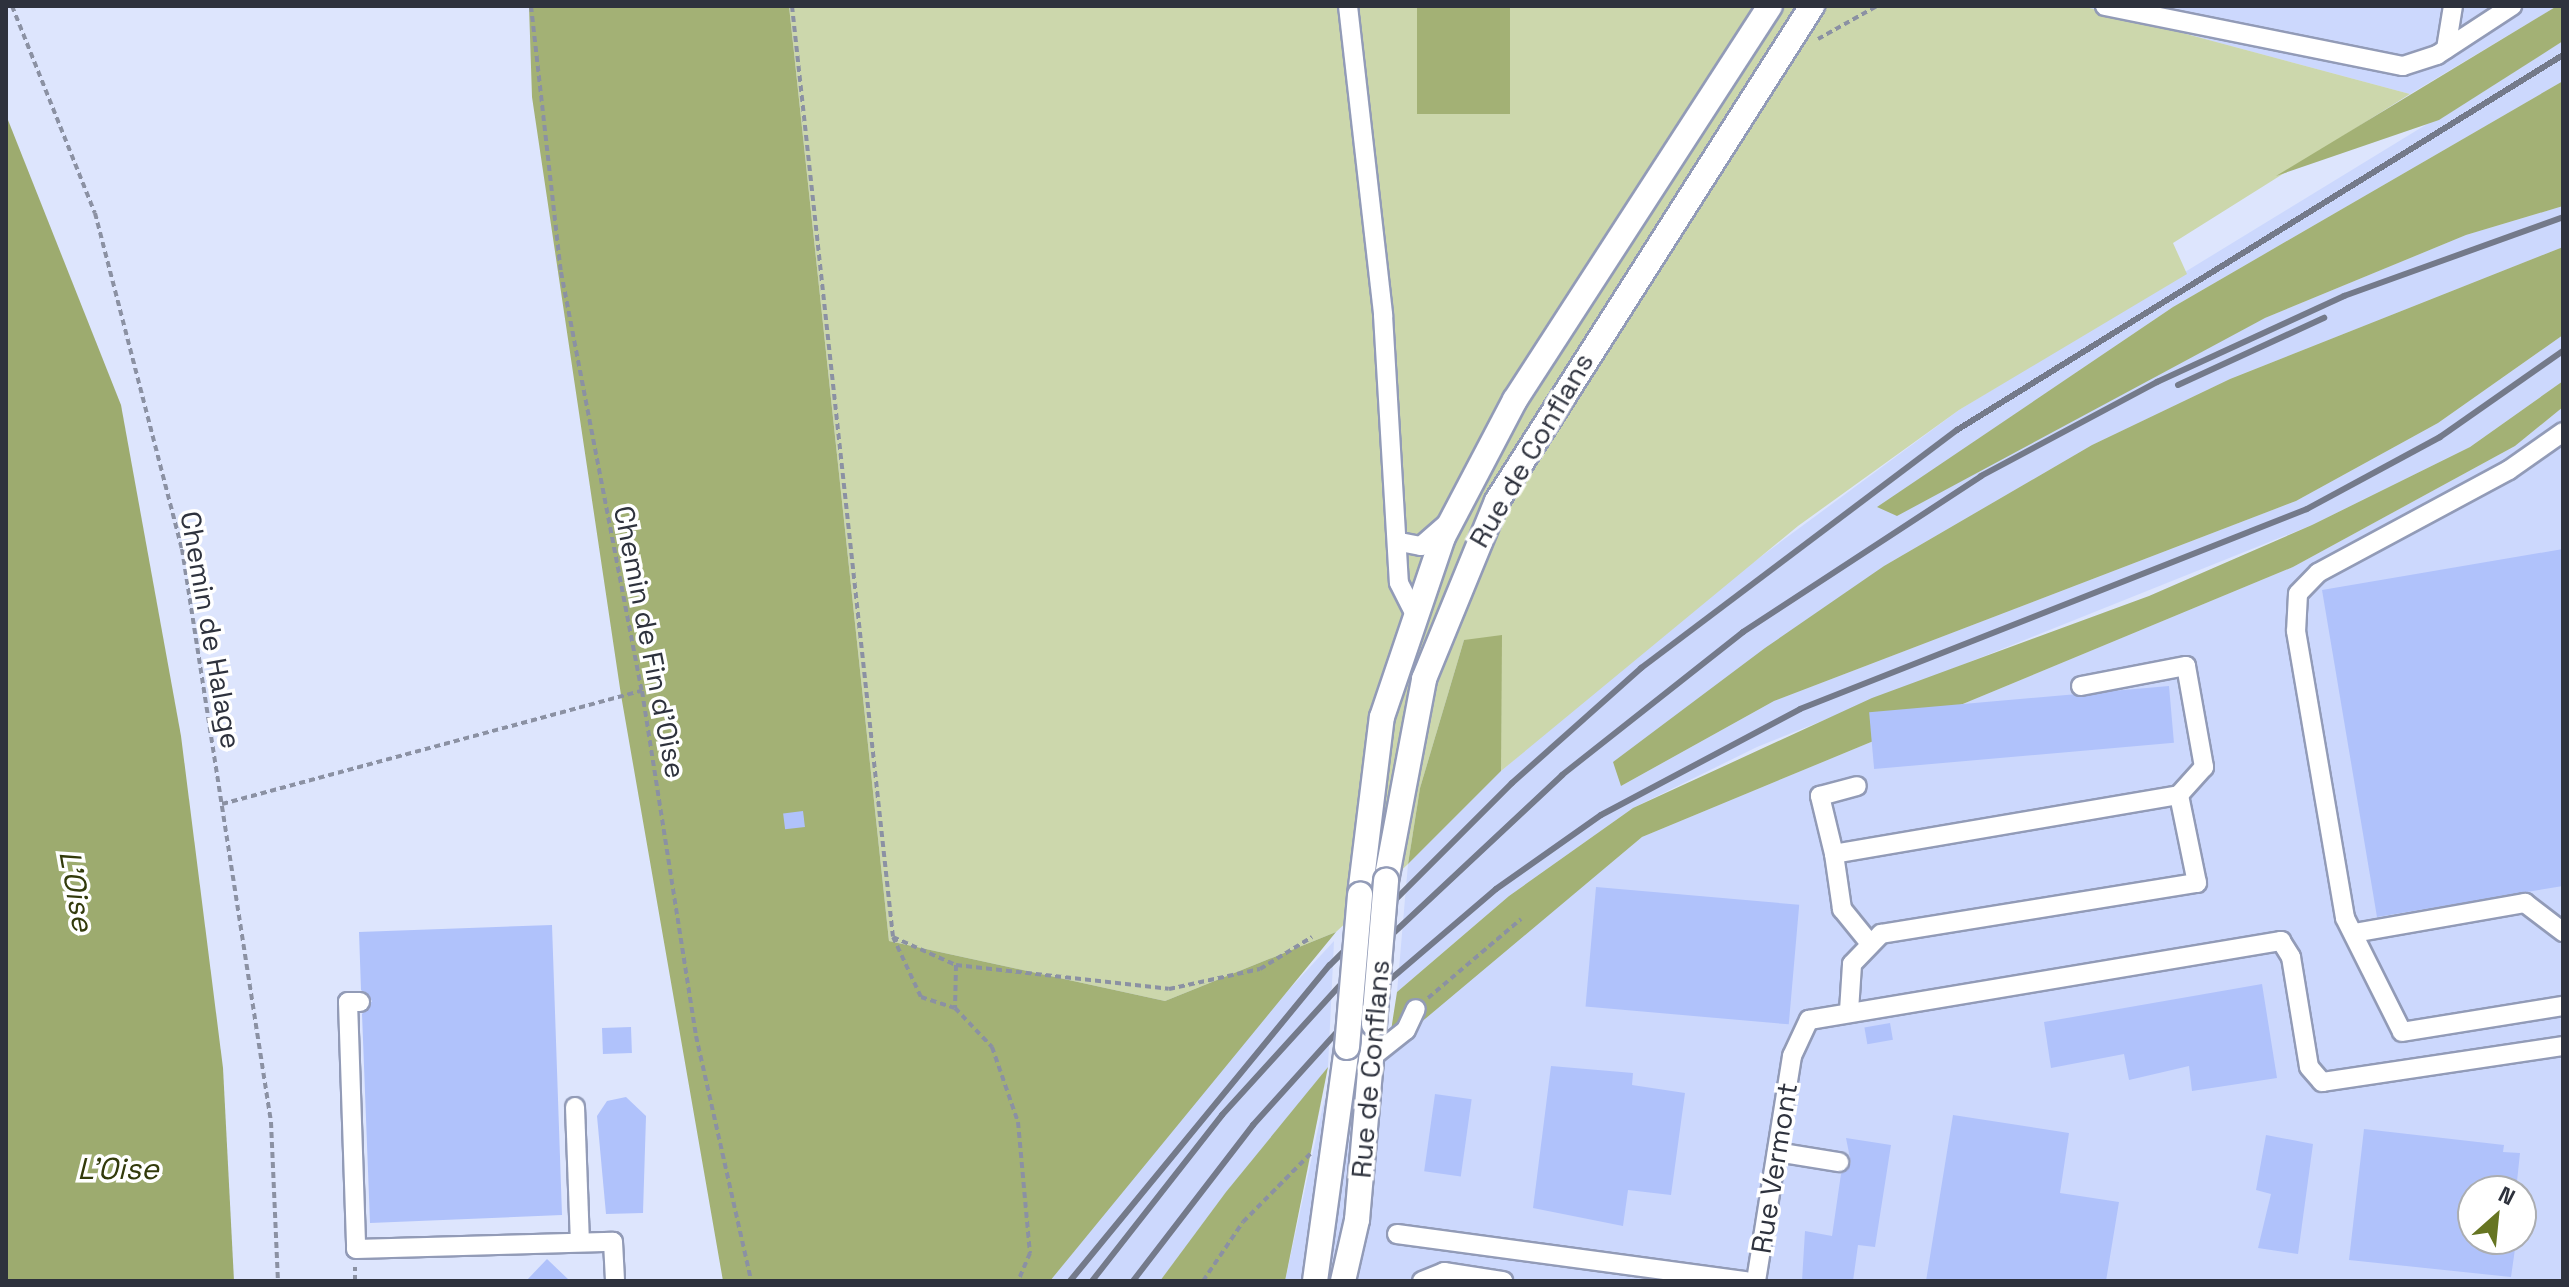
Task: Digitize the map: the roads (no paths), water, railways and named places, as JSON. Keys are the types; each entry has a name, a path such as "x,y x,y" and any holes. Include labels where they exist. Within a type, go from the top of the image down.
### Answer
{"main road":[{"name":"Rue de Conflans","path":"1315,1281 1339,1139 1360,895 1379,730 1413,611 1451,519 1515,400 1770,6"},
{"name":"Rue de Conflans","path":"1343,1281 1357,1220 1386,881 1424,679 1497,501 1809,23"}],"street":[{"path":"1348,6 1400,542 1399,583 1413,611"},
{"path":"1809,23 1823,6"},
{"path":"2105,6 2403,66 2446,49 2512,6"},
{"path":"2446,49 2453,6"},
{"path":"2563,432 2509,470 2318,573 2298,594 2296,631 2345,918 2402,1032 2563,1006"},
{"path":"1400,542 1421,546 1451,519"},
{"path":"1834,854 2179,795 2204,767 2186,666 2081,686"},
{"path":"1857,786 1820,796 1834,854 1842,909 1868,941"},
{"path":"2179,795 2197,883 1868,941 1852,964 1849,1011 2281,941 2291,957 2309,1067 2322,1082 2563,1046"},
{"path":"2354,933 2525,903 2563,932"},
{"path":"360,1002 348,1002 356,1249 613,1242 615,1281"},
{"path":"1372,1057 1406,1030 1416,1009"},
{"name":"Rue Vermont","path":"1756,1281 1792,1056 1809,1020 1849,1011"},
{"path":"575,1107 580,1242"},
{"path":"1777,1152 1839,1162"},
{"path":"1397,1234 1746,1281"},
{"path":"1422,1281 1444,1272 1503,1281"}],"water":[{"name":"L’Oise","path":"6,115 121,405 181,736 223,1068 234,1281 6,1281"}],"railway":[{"path":"1070,1281 1330,965 1512,783 1641,668 1957,430 2563,55"},
{"path":"1092,1281 1222,1115 1355,969 1562,775 1743,632 1981,476 2157,382 2344,296 2563,217"},
{"path":"2178,385 2324,318"},
{"path":"1133,1281 1253,1125 1365,1001 1496,889 1601,815 1800,709 2307,509 2440,437 2563,351"}],"water label":[{"name":"L'Oise","path":"76,891"}]}
